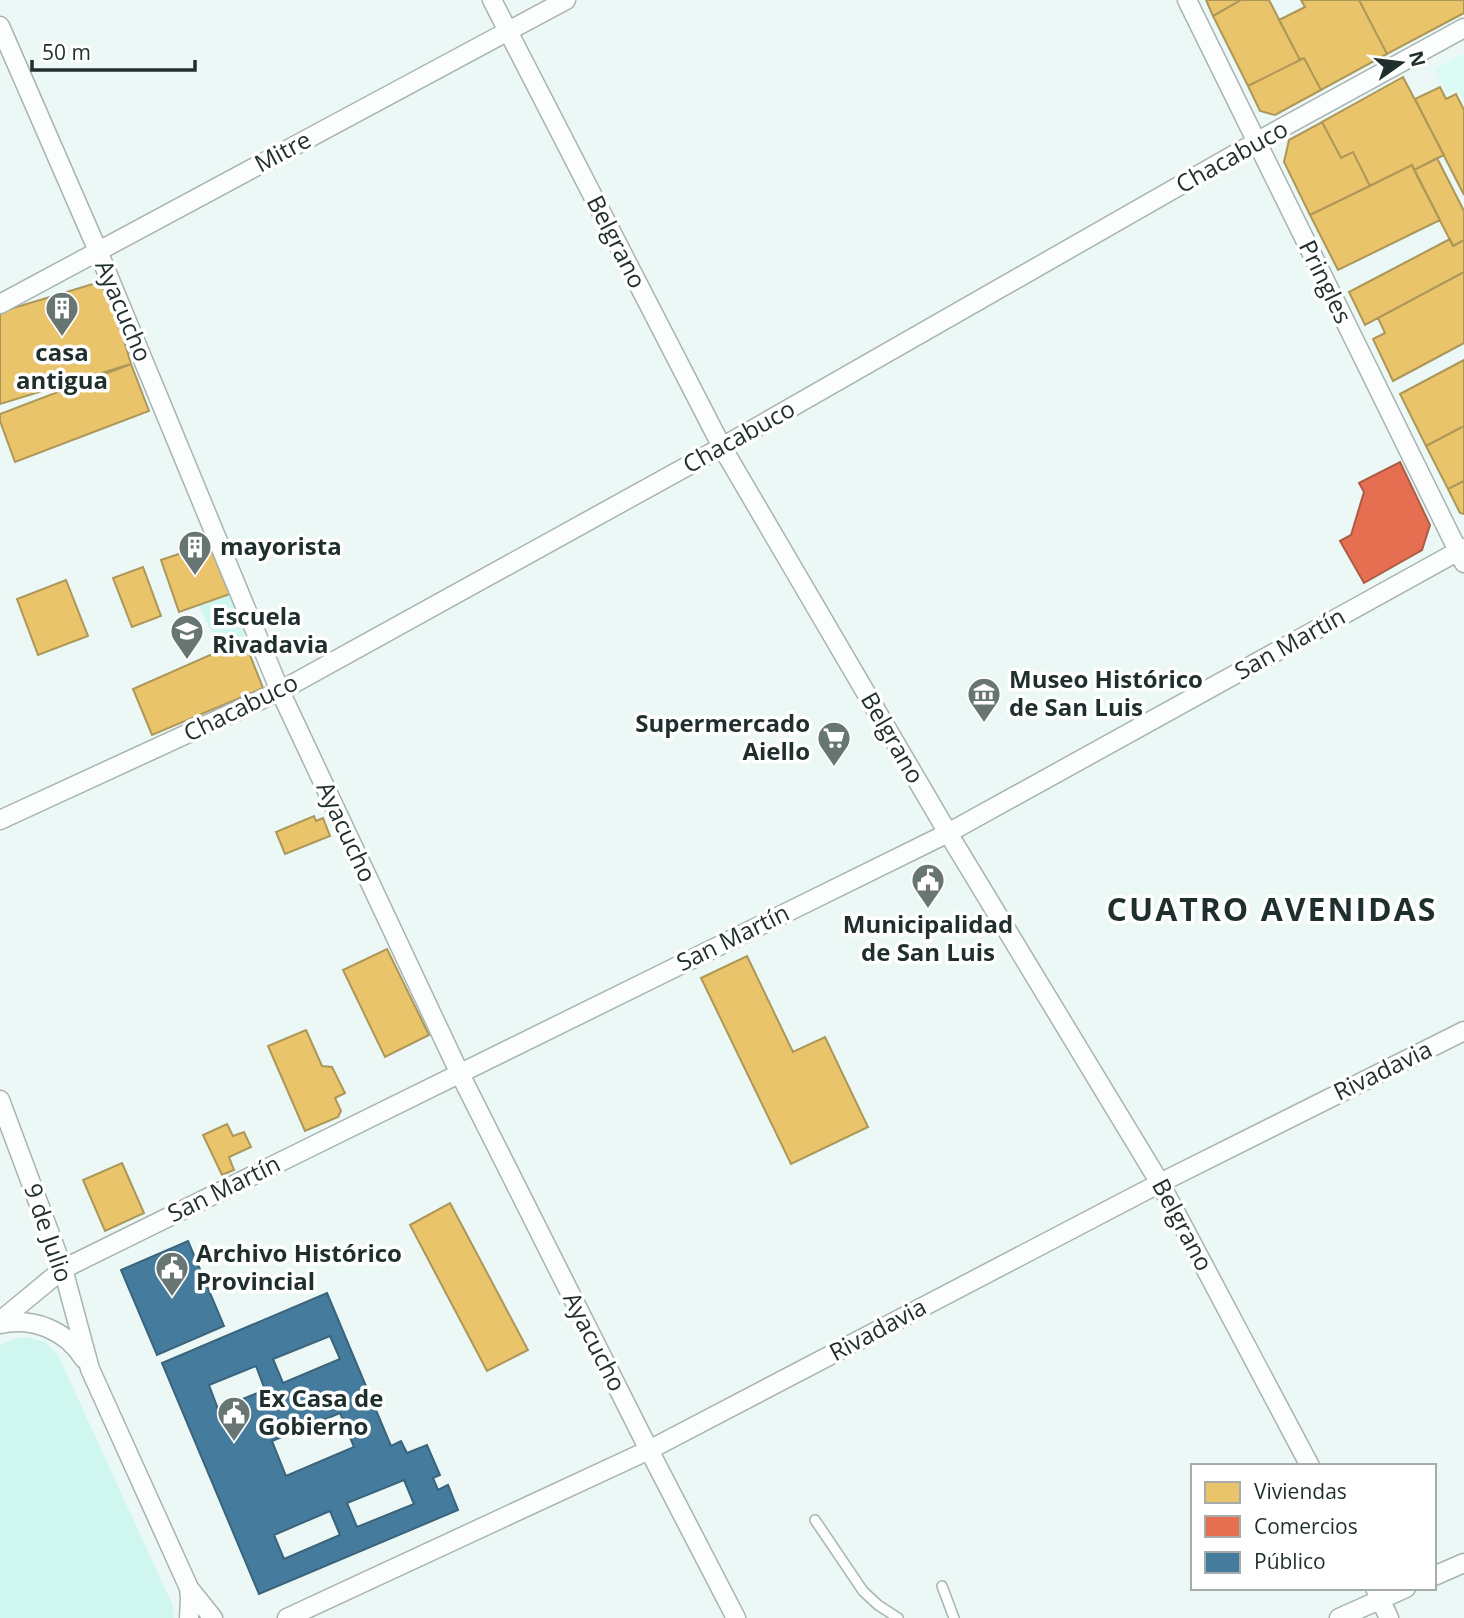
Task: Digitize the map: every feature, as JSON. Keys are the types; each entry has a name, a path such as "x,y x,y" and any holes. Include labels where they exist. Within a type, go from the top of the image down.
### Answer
{"street":[{"name":"Belgrano","path":"492,0 722,447 948,833 1160,1182 1309,1464"},
{"name":"Mitre","path":"0,304 566,0"},
{"name":"Pringles","path":"1187,0 1462,554"},
{"name":"Ayacucho","path":"0,26 98,251 280,691 458,1072 736,1618"},
{"name":"Chacabuco","path":"0,820 280,691 722,447 1256,142 1464,28"},
{"name":"San Martín","path":"0,1322 63,1269 458,1072 948,833 1462,554"},
{"name":"Rivadavia","path":"287,1618 649,1450 1160,1182 1464,1031"},
{"name":"9 de Julio","path":"0,1100 63,1269 90,1369"},
{"name":"9 de Julio","path":"0,1322 31,1322 55,1330 76,1347 90,1369 189,1588 213,1618"},
{"path":"1436,1575 1464,1563"},
{"path":"189,1588 189,1618"},
{"path":"1339,1618 1378,1594 1397,1590"},
{"path":"1378,1594 1389,1618"}],"lane":[{"path":"815,1520 863,1591 898,1618"},
{"path":"942,1586 954,1618"}],"shaded area":[{"path":"1464,53 1464,103 1458,90 1448,93 1435,69"},
{"path":"230,594 246,639 220,651 199,605"},
{"path":"28,1337 45,1342 58,1355 172,1604 174,1618 0,1618 0,1345 16,1338"}],"building: Viviendas":[{"path":"1206,0 1241,0 1213,16"},
{"path":"1241,0 1269,0 1300,60 1248,86 1213,16"},
{"path":"1301,0 1359,0 1387,54 1321,90 1304,58 1300,60 1279,20 1305,7"},
{"path":"1359,0 1464,0 1464,13 1387,54"},
{"path":"1304,58 1321,90 1275,115 1260,111 1248,86"},
{"path":"1403,77 1444,155 1414,170 1412,165 1370,186 1353,152 1341,158 1322,122"},
{"path":"1440,87 1446,99 1456,94 1464,110 1464,195 1415,99"},
{"path":"1322,122 1341,158 1353,152 1370,186 1310,215 1284,162 1289,140"},
{"path":"1437,158 1464,211 1464,240 1453,246 1414,170"},
{"path":"1412,165 1440,220 1338,270 1310,215"},
{"path":"1450,239 1453,246 1464,240 1464,272 1365,325 1349,292"},
{"path":"1464,272 1464,343 1393,381 1373,339 1385,333 1378,318"},
{"name":"casa antigua","path":"106,280 131,364 0,404 0,312"},
{"path":"1464,360 1464,426 1426,446 1400,394"},
{"path":"131,364 149,411 15,462 0,414"},
{"path":"1464,426 1464,481 1448,489 1426,446"},
{"path":"1464,481 1464,514 1460,513 1448,489"},
{"name":"mayorista","path":"209,544 230,594 179,612 161,560"},
{"path":"143,567 161,616 132,627 113,578"},
{"path":"66,580 88,636 38,655 17,599"},
{"path":"244,640 263,688 152,735 133,689"},
{"path":"314,816 316,821 323,818 330,836 285,854 276,832"},
{"path":"387,949 429,1035 385,1057 343,970"},
{"path":"747,956 793,1052 825,1037 868,1127 791,1164 701,978"},
{"path":"306,1030 322,1066 332,1067 345,1093 335,1098 341,1111 338,1117 305,1131 268,1046"},
{"path":"227,1124 233,1136 244,1132 251,1147 229,1157 234,1170 222,1175 203,1135"},
{"path":"122,1163 144,1213 105,1231 83,1180"},
{"path":"450,1203 528,1350 487,1371 410,1225"}],"building: Comercios":[{"path":"1400,462 1430,525 1422,550 1364,583 1340,541 1351,535 1364,492 1359,483"}],"building: Público":[{"name":"Archivo Histórico Provincial","path":"188,1241 224,1326 157,1355 121,1270"},
{"name":"Ex Casa de Gobierno","path":"327,1293 391,1446 401,1441 407,1453 427,1445 440,1475 433,1478 438,1490 448,1485 458,1510 259,1594 162,1363","holes":["330,1336 340,1359 283,1383 273,1359","256,1366 265,1390 218,1409 209,1385","340,1413 354,1447 286,1476 272,1441","404,1480 414,1504 357,1527 347,1503","330,1511 340,1535 284,1559 274,1535"]}],"place":[{"name":"casa antigua","path":"62,338"},
{"name":"mayorista","path":"195,577"},
{"name":"Escuela Rivadavia","path":"187,661"},
{"name":"Museo Histórico de San Luis","path":"984,724"},
{"name":"Supermercado Aiello","path":"834,768"},
{"name":"Municipalidad de San Luis","path":"928,910"},
{"name":"Archivo Histórico Provincial","path":"172,1298"},
{"name":"Ex Casa de Gobierno","path":"234,1443"}],"district":[{"name":"CUATRO AVENIDAS","path":"1272,910"}]}
